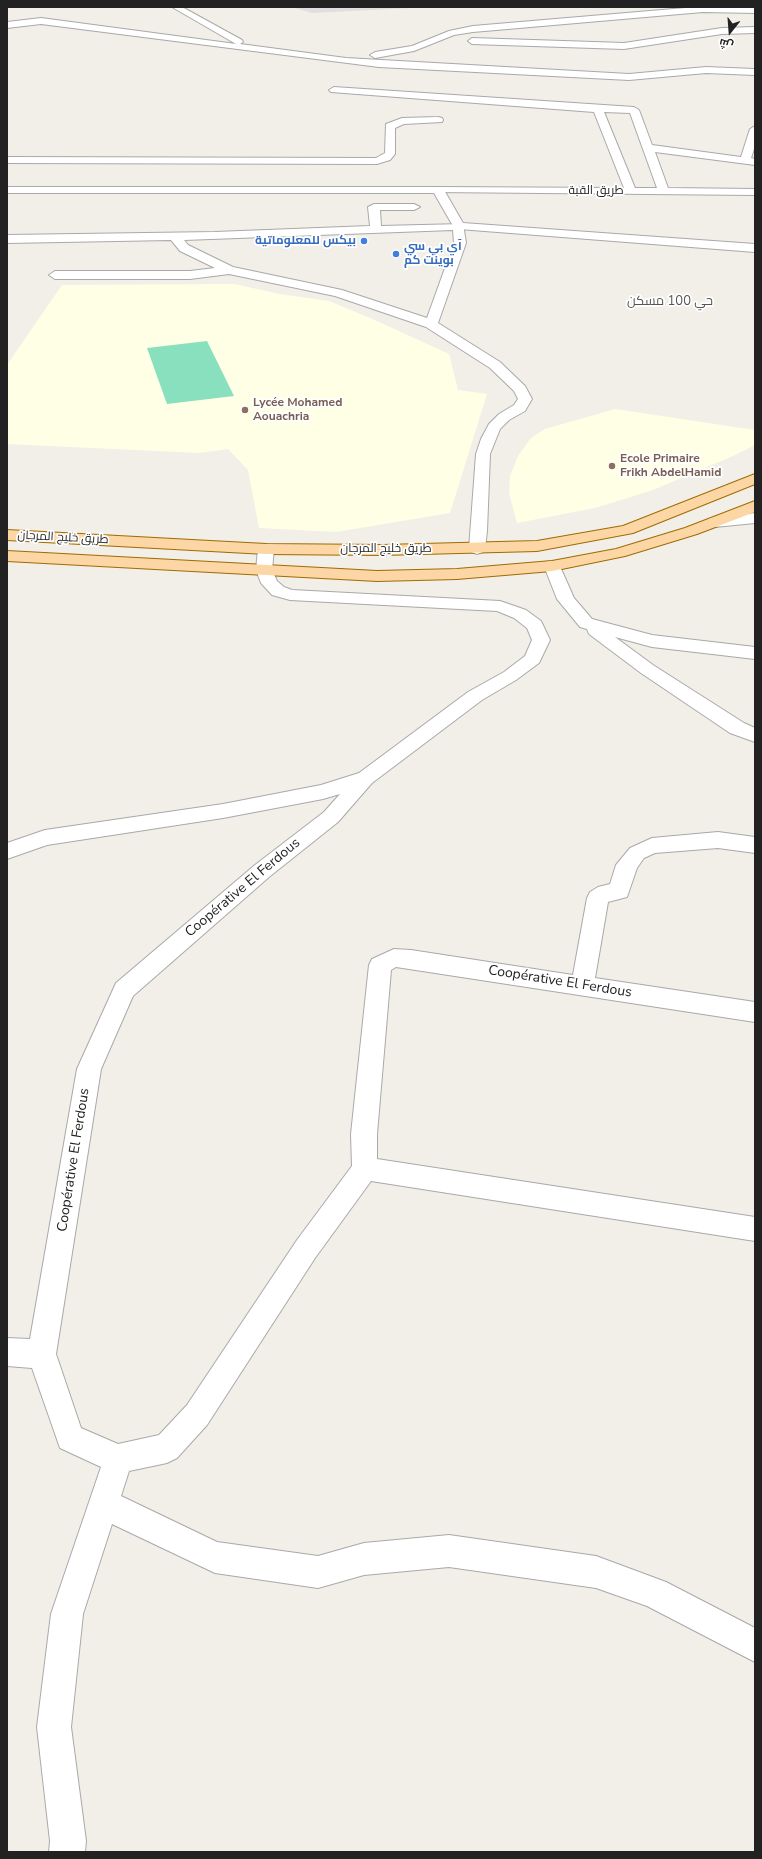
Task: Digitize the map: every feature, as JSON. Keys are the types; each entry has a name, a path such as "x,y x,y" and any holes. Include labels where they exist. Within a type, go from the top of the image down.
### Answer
{"main road":[{"name":"طريق خليج المرجان","path":"7,535 266,549 476,549 537,546 627,530 755,479"},
{"path":"691,505 715,522"},
{"name":"طريق خليج المرجان","path":"7,556 377,576 457,574 552,566 619,553 691,531 755,506"}],"street":[{"path":"176,7 247,47"},
{"path":"414,48 452,33 473,29 703,9 755,10"},
{"path":"41,21 50,13"},
{"path":"7,25 41,21 247,47 286,54 379,64 629,77 706,70 755,72"},
{"path":"286,54 329,56 373,55 464,41 624,46 722,32 755,30"},
{"path":"334,90 598,109 634,110 664,191"},
{"path":"598,109 631,191"},
{"path":"7,160 377,161 386,158 390,154 390,126 402,121 438,120"},
{"path":"648,148 750,161 755,129"},
{"name":"طريق القبة","path":"7,190 755,192"},
{"path":"431,324 460,243 459,226 438,190"},
{"path":"376,230 374,207 414,207"},
{"path":"7,239 124,232 175,237 216,231 376,230 459,226 755,248"},
{"path":"175,237 184,248 229,270 338,293 431,324 495,365 520,389 525,399 520,408 504,417 494,427 483,454 479,531 476,549"},
{"path":"55,275 190,274 229,270"},
{"path":"715,522 755,518"},
{"path":"7,851 45,838 223,811 323,792 366,778 475,696 510,676 533,658 541,640 535,625 520,614 500,606 290,595 278,591 269,583 264,570 266,549"},
{"path":"552,566 566,599 586,624 647,669 737,728 755,736"},
{"path":"586,624 652,641 755,653"},
{"name":"Coopérative El Ferdous","path":"118,1459 70,1438 42,1354 89,1069 124,990 262,871 330,817 366,778"},
{"path":"582,986 598,898 606,893 619,891 626,865 637,853 652,846 718,840 755,845"},
{"name":"Coopérative El Ferdous","path":"365,1170 364,1134 380,965 394,958 411,959 755,1012"},
{"path":"67,1852 68,1841 54,1727 67,1614 118,1459 167,1448 197,1415 306,1249 365,1170 755,1229"},
{"path":"7,1352 42,1354"},
{"path":"104,1504 215,1557 318,1572 364,1559 449,1551 596,1572 655,1593 755,1646"}],"shaded area":[{"path":"292,7 431,7 312,13"},
{"name":"Lycée Mohamed Aouachria","path":"234,284 280,294 329,301 377,321 449,354 458,390 487,394 450,513 336,532 259,528 248,470 228,449 199,453 7,444 7,365 62,285"},
{"name":"Ecole Primaire Frikh AbdelHamid","path":"615,409 755,430 755,445 653,490 595,508 517,523 509,493 510,476 518,456 531,438 545,429"}],"green space":[{"path":"207,341 234,396 167,404 147,348"}],"place":[{"name":"بيكس للمعلوماتية","path":"364,241"},
{"name":"آي بي سي بوينت كم","path":"396,254"},
{"name":"Lycée Mohamed Aouachria","path":"245,410"},
{"name":"Ecole Primaire Frikh AbdelHamid","path":"612,466"}],"district":[{"name":"حي 100 مسكن","path":"670,302"}]}
